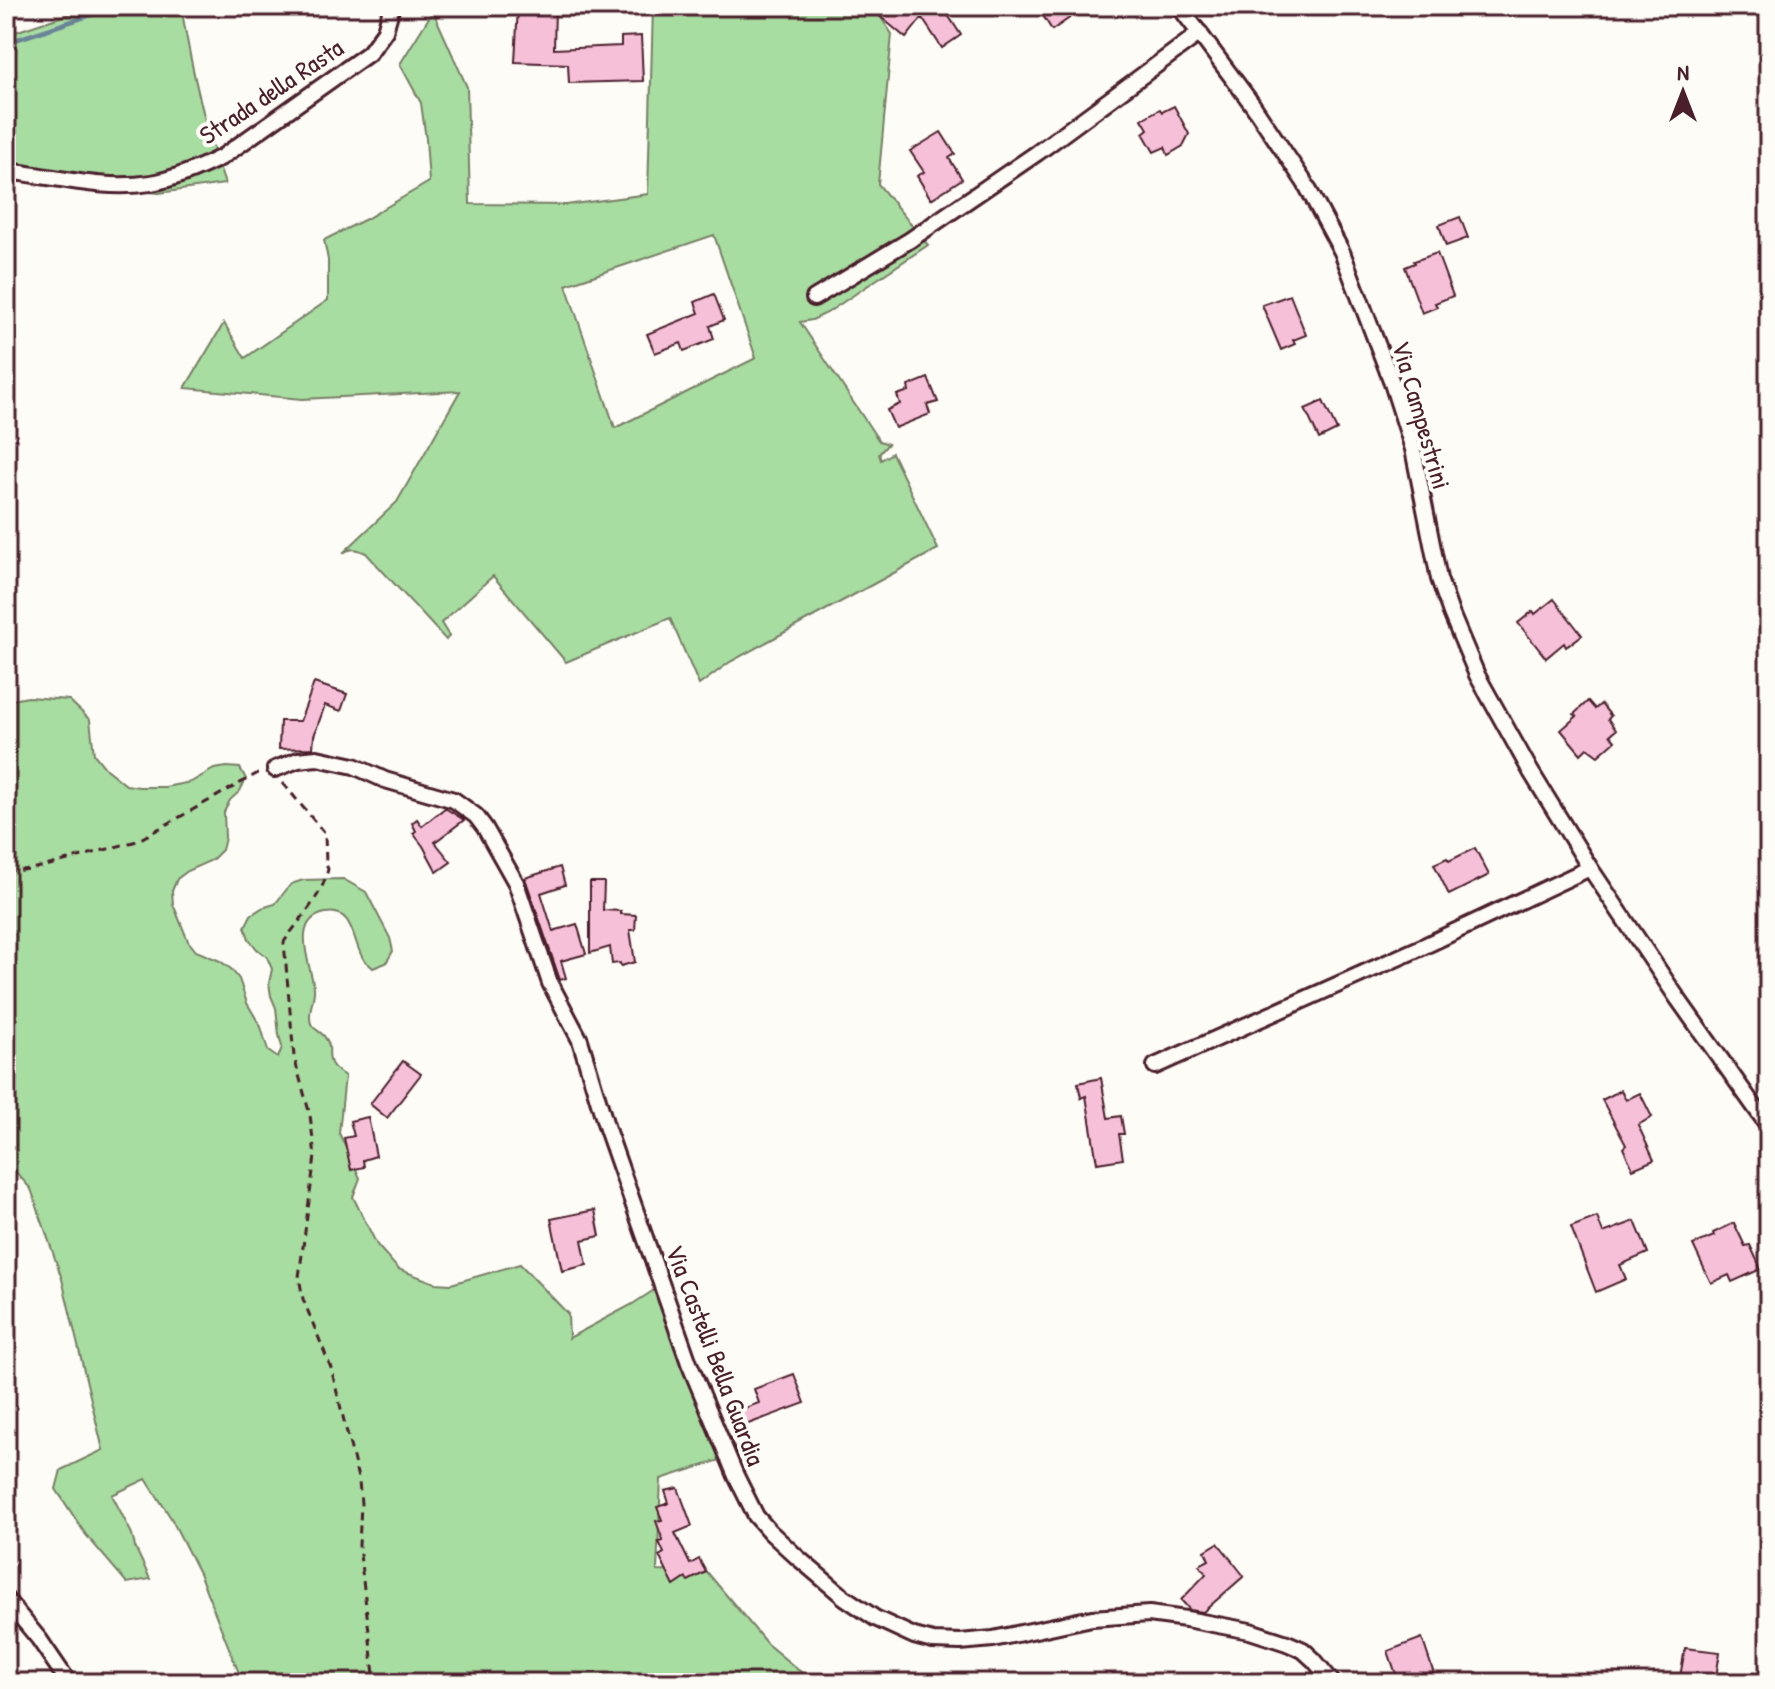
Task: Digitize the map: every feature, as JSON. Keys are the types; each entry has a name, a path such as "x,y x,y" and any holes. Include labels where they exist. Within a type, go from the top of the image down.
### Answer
{"street":[{"name":"Strada della Rasta","path":"6,171 127,185 173,178 206,165 222,157 369,53 385,31 392,6"},
{"name":"Via Campestrini","path":"1179,6 1252,104 1305,183 1342,252 1391,380 1413,449 1439,579 1477,675 1531,772 1590,868 1769,1127"},
{"path":"814,298 910,240 1037,153 1200,33"},
{"name":"Via Castelli Bella Guardia","path":"275,769 298,760 317,758 354,766 385,780 454,800 476,816 485,828 516,883 550,983 580,1040 607,1129 689,1363 736,1476 756,1516 797,1557 844,1597 875,1618 933,1641 993,1639 1092,1618 1149,1614 1250,1631 1287,1643 1303,1650 1333,1683"},
{"path":"1155,1066 1590,868"},
{"path":"6,1599 69,1683"}],"path":[{"path":"6,871 46,866 137,841 263,770 275,769 325,834 328,869 325,880 284,942 294,1057 310,1115 315,1156 299,1277 303,1299 331,1368 359,1482 359,1546 375,1683"}],"green space":[{"path":"74,6 181,6 199,96 225,184 159,193 6,178 6,35 75,12"},
{"path":"653,6 873,6 892,34 878,184 928,245 827,313 800,322 879,441 888,444 879,454 881,460 892,453 938,549 730,662 699,685 670,618 566,662 493,576 441,623 449,636 446,640 366,553 354,549 343,553 397,502 460,391 302,399 185,388 224,323 245,358 328,300 328,260 324,240 429,182 421,103 400,64 433,11 467,87 470,204 566,205 648,194","holes":["714,235 756,358 615,428 566,285"]},
{"path":"28,697 69,700 90,720 94,754 106,769 126,785 165,787 191,782 214,769 240,768 246,779 224,812 222,850 212,860 177,879 172,891 173,904 188,941 196,951 220,961 239,979 247,1003 261,1027 268,1051 278,1058 282,1047 269,983 272,969 267,957 249,939 245,927 251,915 275,904 291,884 303,880 343,879 366,892 390,938 393,951 386,963 373,968 364,960 348,921 335,913 315,917 308,924 305,944 314,988 310,1022 328,1041 332,1065 345,1076 339,1133 360,1178 353,1197 377,1245 398,1269 435,1283 451,1284 520,1264 568,1314 569,1338 665,1283 698,1394 739,1454 661,1479 657,1571 708,1573 767,1644 813,1682 850,1683 243,1683 199,1573 171,1518 146,1479 112,1495 150,1579 127,1583 86,1535 56,1489 61,1470 103,1450 62,1279 31,1189 14,1170 6,1167 6,701"}],"building":[{"path":"518,6 555,7 554,49 621,46 621,37 641,36 643,81 569,83 568,64 515,62"},
{"path":"882,6 942,6 961,35 942,48 922,18 906,38 876,13"},
{"path":"1037,6 1087,6 1052,30"},
{"path":"1174,106 1189,134 1183,146 1168,155 1165,147 1154,152 1143,133 1148,129 1142,119 1160,109 1162,112"},
{"path":"941,132 955,154 949,158 962,179 931,199 917,176 924,172 910,151"},
{"path":"1460,217 1468,238 1446,246 1439,225"},
{"path":"1437,253 1453,296 1435,303 1437,307 1422,313 1405,267"},
{"path":"714,294 724,320 710,326 714,339 684,351 681,343 655,353 647,334 699,313 695,302"},
{"path":"1290,295 1306,335 1293,340 1295,344 1281,350 1262,305"},
{"path":"928,378 938,402 927,405 930,414 895,428 887,410 900,404 897,395 909,391 908,386"},
{"path":"1323,401 1337,430 1319,439 1305,409"},
{"path":"1554,599 1582,635 1566,647 1564,643 1546,658 1518,623"},
{"path":"314,683 347,694 341,711 325,705 313,748 279,749 280,721 300,721"},
{"path":"1588,701 1595,709 1601,704 1611,716 1608,719 1616,730 1610,735 1615,741 1598,756 1587,748 1581,754 1561,730"},
{"path":"445,808 464,820 435,842 451,862 437,872 413,833 416,831 412,823 417,819 422,826"},
{"path":"1475,848 1489,875 1449,895 1434,864 1447,858 1449,861"},
{"path":"560,867 565,885 541,893 553,931 577,924 586,954 561,961 566,978 560,980 525,878"},
{"path":"590,882 604,882 603,910 636,915 635,930 630,930 635,962 621,966 620,963 612,964 610,947 590,953"},
{"path":"403,1061 421,1074 387,1118 370,1104"},
{"path":"1101,1078 1108,1118 1121,1116 1124,1134 1119,1134 1123,1159 1097,1163 1086,1096 1081,1098 1078,1083"},
{"path":"1621,1090 1626,1100 1640,1093 1652,1117 1638,1125 1654,1160 1633,1169 1623,1148 1626,1145 1602,1100"},
{"path":"368,1117 376,1156 363,1160 364,1167 351,1170 344,1138 354,1136 350,1121"},
{"path":"595,1210 600,1236 582,1240 587,1265 562,1271 551,1219"},
{"path":"1597,1217 1603,1233 1635,1221 1648,1253 1620,1265 1626,1279 1596,1292 1571,1227"},
{"path":"1734,1223 1745,1246 1750,1245 1761,1269 1732,1282 1729,1275 1711,1283 1693,1245"},
{"path":"794,1374 805,1403 740,1427 734,1412 759,1403 754,1389"},
{"path":"678,1488 692,1526 675,1533 690,1564 699,1559 706,1572 688,1581 686,1578 674,1586 659,1556 664,1553 659,1542 663,1541 656,1521 662,1520 657,1507 669,1503 665,1491"},
{"path":"1218,1543 1244,1576 1203,1612 1190,1610 1181,1600 1206,1574 1199,1565 1209,1560 1205,1551"},
{"path":"1422,1638 1437,1683 1399,1683 1388,1651"},
{"path":"1685,1648 1720,1652 1715,1683 1679,1683"}],"waterway":[{"path":"6,43 118,6"}]}
